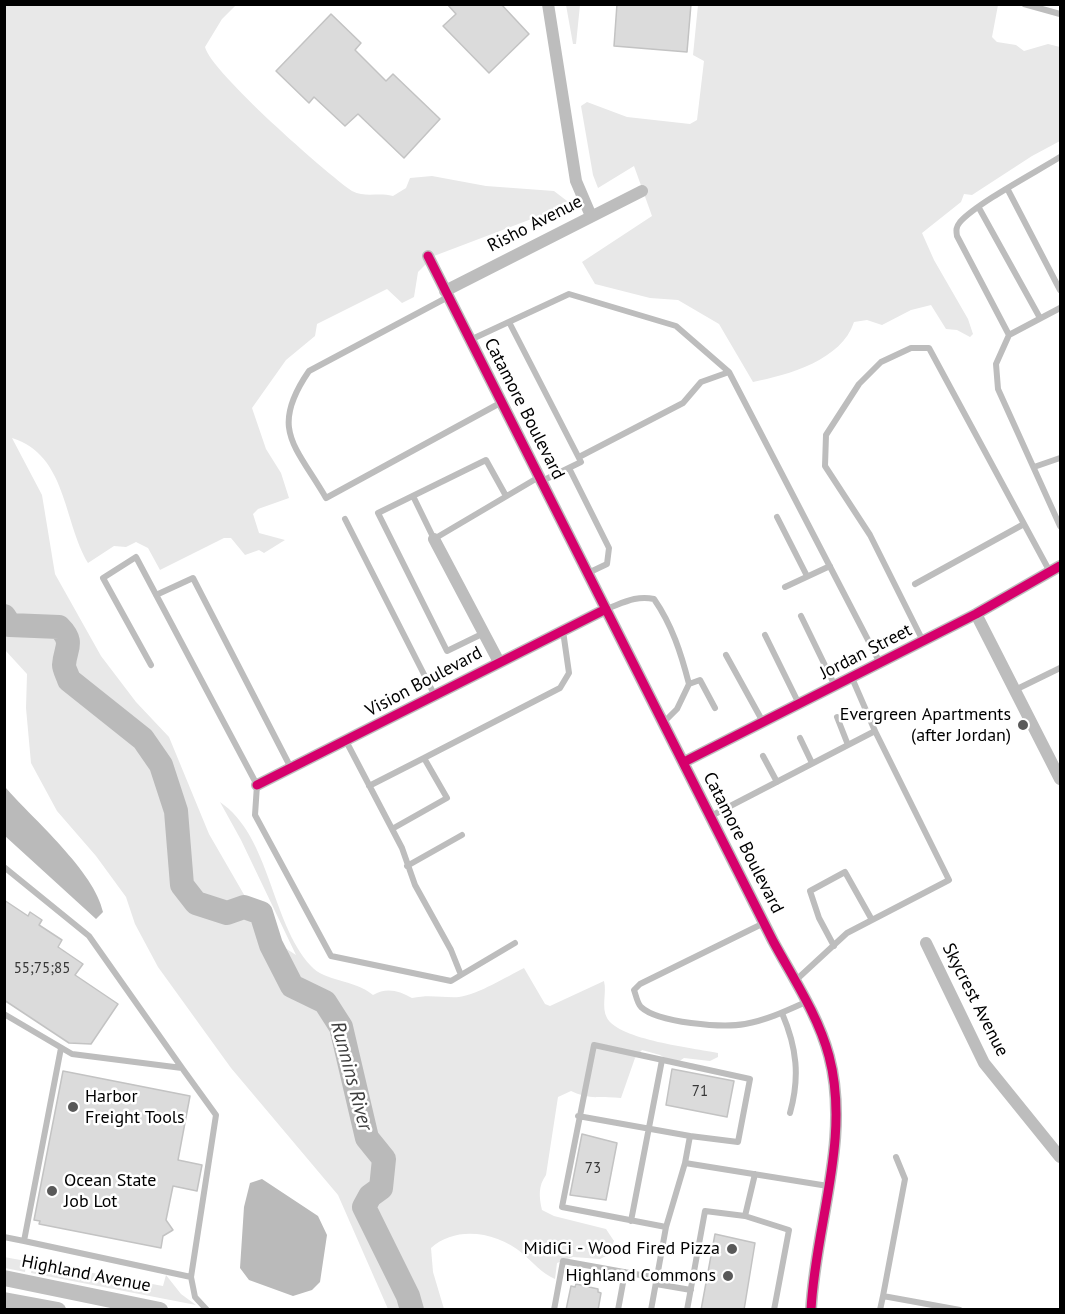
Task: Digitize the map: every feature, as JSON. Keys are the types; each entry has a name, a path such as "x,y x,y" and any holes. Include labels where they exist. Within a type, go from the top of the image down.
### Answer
{"main road":[{"name":"Highland Avenue","path":"4,1278 160,1310"},
{"path":"7,1303 58,1310"}],"street":[{"path":"548,4 576,182 591,216"},
{"name":"Risho Avenue","path":"446,294 642,191"},
{"name":"Catamore Boulevard","path":"428,256 806,1002 829,1056 836,1089 837,1121 813,1275 811,1310"},
{"path":"434,539 499,662"},
{"name":"Jordan Street","path":"684,762 924,642 1055,569"},
{"name":"Vision Boulevard","path":"257,785 606,609"},
{"path":"976,614 1060,779"},
{"name":"Skycrest Avenue","path":"926,943 984,1063 1060,1157"}],"lane":[{"path":"1024,4 1060,14"},
{"path":"1009,335 957,236 956,228 961,221 979,208 1060,157"},
{"path":"1008,190 1060,290"},
{"path":"979,208 1040,318"},
{"path":"446,294 309,371 296,390 287,411 288,432 326,498 502,402"},
{"path":"470,340 568,294 676,326 729,372 881,664"},
{"path":"1060,308 1009,335 996,364 998,389 1060,526"},
{"path":"413,496 434,539 506,496 581,462 509,322"},
{"path":"924,642 870,535 825,466 826,435 859,384 881,362 911,348 929,348 1024,524 1055,569"},
{"path":"579,457 683,403 701,382 729,372"},
{"path":"1034,467 1060,458"},
{"path":"483,633 447,651 378,513 486,460 506,496"},
{"path":"569,468 609,548 607,564 588,573"},
{"path":"777,517 807,576"},
{"path":"345,519 436,696"},
{"path":"915,584 1024,524"},
{"path":"151,665 103,578 136,557 257,785 255,815 331,956 451,981 515,943"},
{"path":"785,587 830,566"},
{"path":"156,595 193,578 291,768"},
{"path":"606,609 628,599 645,597 654,599 680,647 689,684"},
{"path":"801,616 836,686"},
{"path":"369,786 560,688 569,673 562,630"},
{"path":"765,635 800,704"},
{"path":"726,655 763,723"},
{"path":"1015,690 1060,668"},
{"path":"795,981 848,933 949,880 875,731 852,678"},
{"path":"664,722 676,708 689,684 700,680 715,708"},
{"path":"837,717 848,745"},
{"path":"711,816 875,731"},
{"path":"800,738 812,763"},
{"path":"346,741 402,848 407,866 461,975"},
{"path":"764,756 777,782"},
{"path":"392,829 447,798 424,758"},
{"path":"407,866 462,835"},
{"path":"4,867 89,936 216,1115 190,1277 195,1297 207,1310"},
{"path":"834,946 819,918 810,891 845,872 872,920"},
{"path":"764,923 654,976 634,990 641,1007 660,1017 721,1025 744,1024 782,1013 806,1002"},
{"path":"782,1013 794,1045 797,1064 789,1113"},
{"path":"4,1014 72,1054 182,1068"},
{"path":"578,1116 738,1142 750,1078 594,1045 578,1116 562,1207 666,1227"},
{"path":"24,1241 61,1048"},
{"path":"631,1221 662,1060"},
{"path":"651,1310 666,1227 685,1163 690,1136"},
{"path":"880,1310 905,1179 896,1157"},
{"path":"685,1163 828,1186"},
{"path":"745,1216 755,1174"},
{"path":"687,1310 705,1211 745,1216 789,1230 774,1310"},
{"path":"4,1237 190,1277"},
{"path":"554,1310 563,1261 625,1272 691,1290"},
{"path":"618,1310 625,1272"},
{"path":"883,1296 960,1310"}],"shaded area":[{"path":"5,5 236,5 222,19 205,47 212,60 271,122 352,191 393,196 406,188 410,178 432,176 486,186 554,191 571,204 434,256 418,272 414,297 402,303 387,289 317,324 315,336 286,360 252,408 266,449 281,473 289,498 258,509 253,514 259,533 285,540 264,553 259,550 245,555 231,538 224,538 160,570 148,548 136,542 126,547 114,546 88,563 54,474 44,459 30,447 12,438 42,495 55,574 101,656 136,702 169,737 209,834 250,905 276,942 296,955 241,840 220,802 237,817 250,836 297,947 311,966 324,975 357,986 373,995 388,991 398,992 412,998 459,997 484,989 524,968 545,1004 550,1006 604,981 605,1014 614,1026 658,1042 718,1053 718,1057 710,1061 684,1058 675,1064 660,1055 642,1050 635,1058 621,1098 590,1097 571,1091 558,1097 546,1175 540,1187 542,1210 554,1216 606,1229 614,1241 608,1255 600,1259 573,1257 557,1263 555,1279 501,1240 476,1234 452,1236 431,1248 433,1272 444,1309 388,1309 338,1195 231,1068 158,967 135,924 126,897 96,856 57,811 31,763 26,708 27,674 5,650"},
{"path":"566,5 580,5 576,44 573,44"},
{"path":"698,5 998,5 992,37 997,42 1016,45 1024,51 1048,44 1060,47 1060,141 1032,156 972,195 964,194 961,202 922,233 934,260 968,319 973,334 970,337 957,330 946,329 931,305 911,310 882,325 867,320 854,322 848,335 826,356 797,370 753,382 719,324 678,300 650,298 595,284 582,262 652,216 634,166 598,188 593,175 581,106 587,102 627,117 690,124 697,120 704,61 693,55"},
{"path":"5,787 62,846 88,880 98,896 103,912 96,919 5,836"},
{"path":"262,1179 318,1216 327,1235 320,1282 312,1290 293,1296 249,1280 240,1268 244,1207 250,1183"},
{"path":"4,1257 26,1261 25,1272 5,1268"},
{"path":"33,1262 163,1286 166,1275 181,1294 196,1305 31,1273"}],"building":[{"path":"447,4 501,4 529,34 489,73 443,26 456,14"},
{"path":"617,4 691,4 687,52 614,46"},
{"path":"331,14 361,43 355,50 386,81 393,74 440,119 404,158 358,114 345,126 314,97 309,103 276,71"},
{"path":"4,900 28,916 30,912 42,920 39,925 62,940 58,947 83,964 75,975 118,1004 91,1044 69,1043 4,1000"},
{"path":"672,1069 734,1081 727,1117 666,1105"},
{"path":"63,1071 190,1096 178,1160 202,1165 197,1191 173,1186 166,1220 173,1230 163,1236 161,1248 39,1224 40,1221 34,1220"},
{"path":"582,1134 617,1143 606,1200 570,1195"},
{"name":"Highland Commons","path":"715,1234 755,1243 744,1310 701,1310"},
{"name":"Highland Commons","path":"576,1284 598,1289 601,1293 598,1310 566,1310 571,1286 575,1287"}],"waterway":[{"name":"Runnins River","path":"4,616 10,625 59,627 64,633 68,642 64,667 69,680 143,739 161,765 176,811 182,885 196,903 227,913 244,907 261,913 271,945 292,986 325,1002 341,1027 367,1138 384,1159 381,1188 370,1196 364,1207 408,1296 412,1310"}],"cycle path":[{"path":"428,256 773,941 812,1011 824,1041 835,1087 836,1119 830,1183 811,1310"},
{"path":"684,762 976,614 1060,566"},
{"path":"257,785 606,609"}],"place":[{"name":"Evergreen Apartments (after Jordan)","path":"1023,725"},
{"name":"Harbor Freight Tools","path":"73,1107"},
{"name":"Ocean State Job Lot","path":"52,1191"},
{"name":"MidiCi - Wood Fired Pizza","path":"732,1249"},
{"name":"Highland Commons","path":"728,1276"}]}
